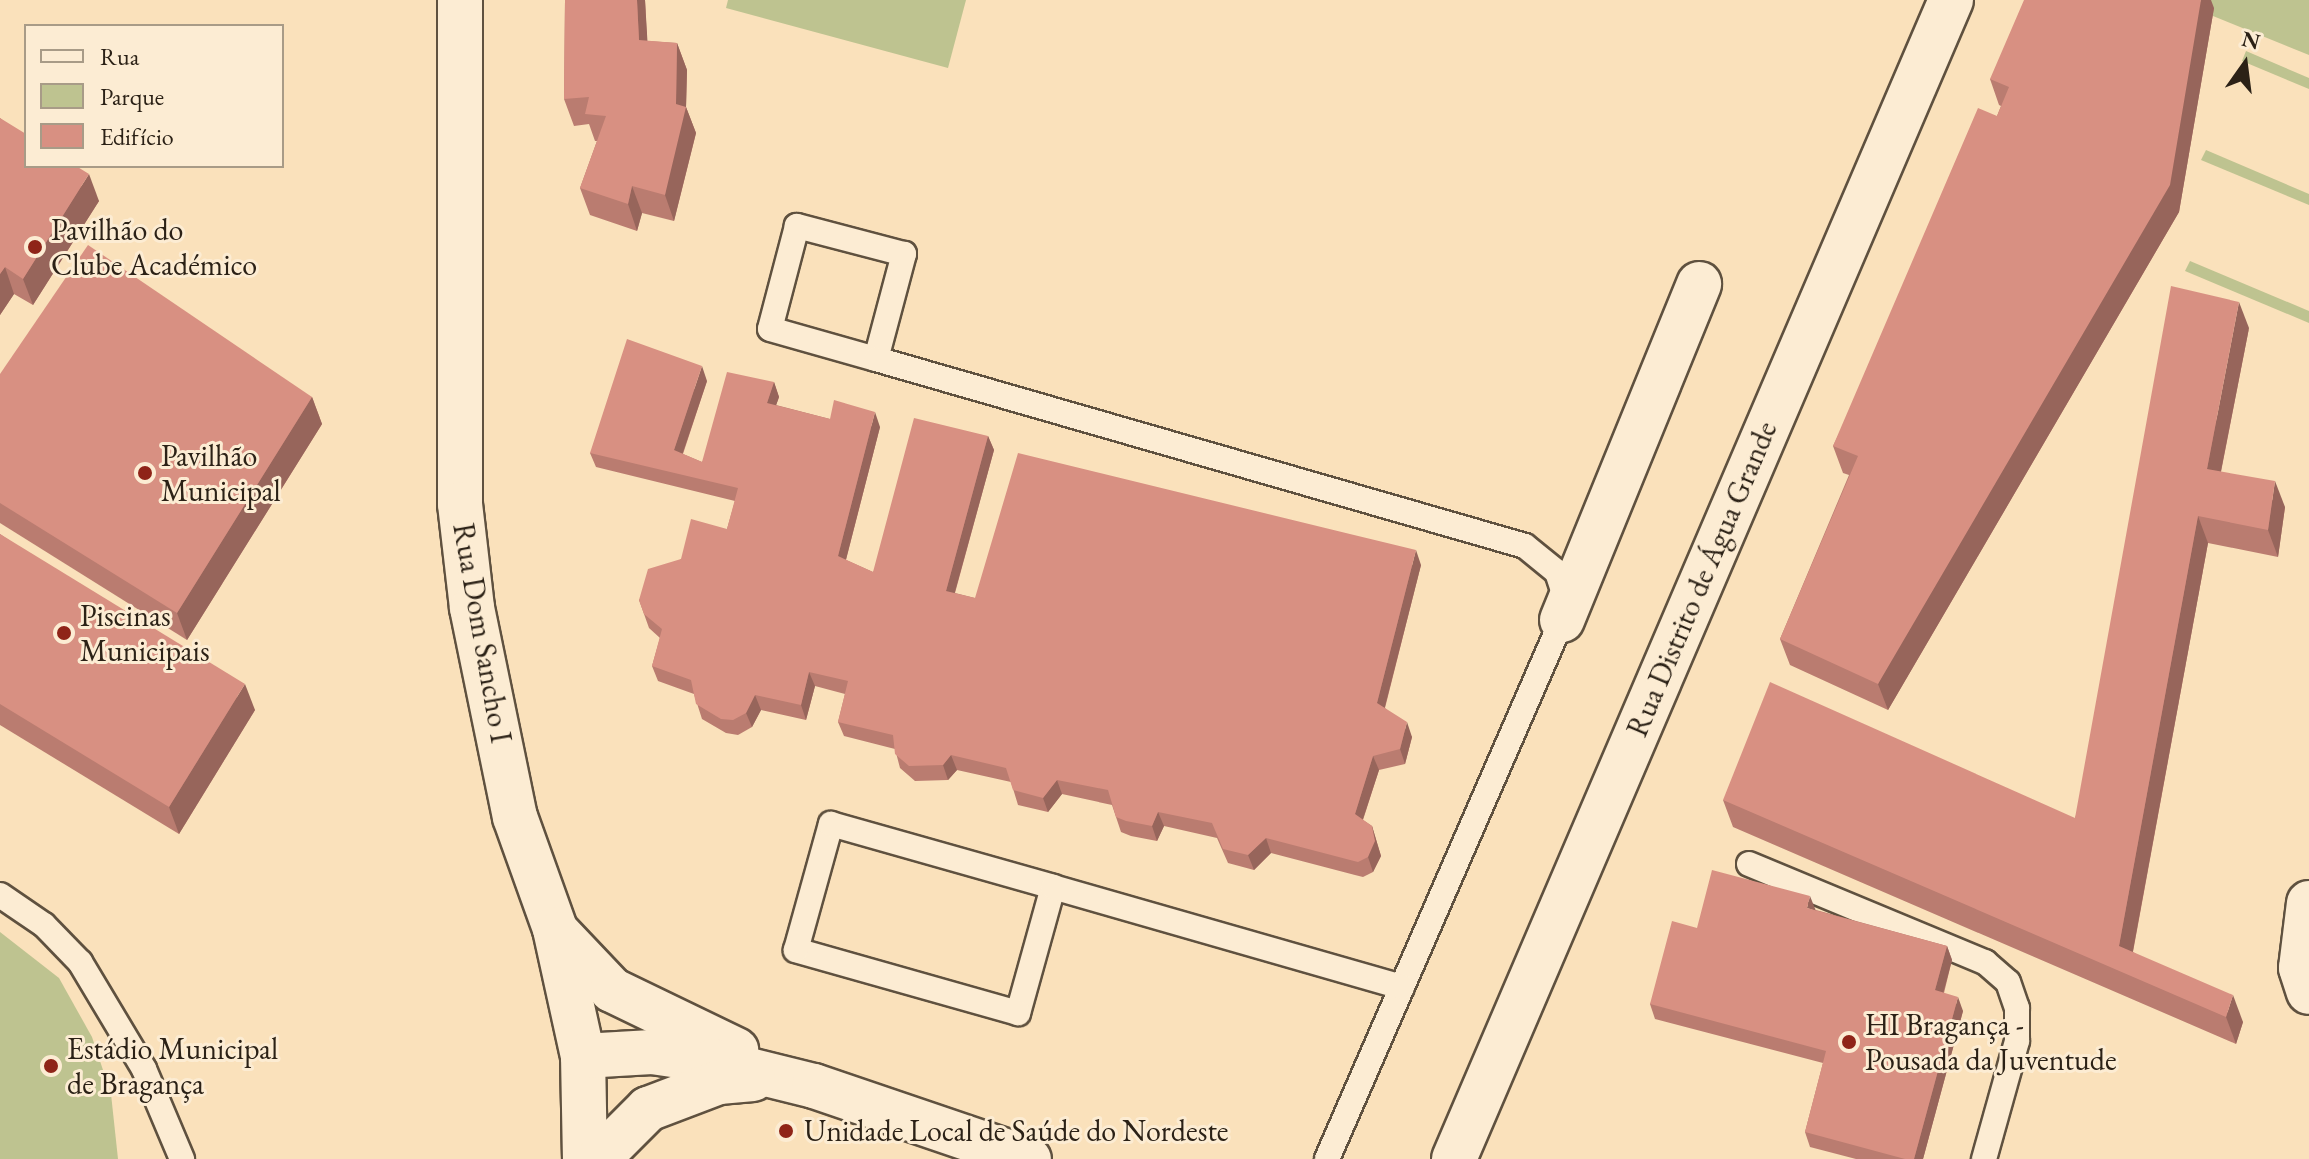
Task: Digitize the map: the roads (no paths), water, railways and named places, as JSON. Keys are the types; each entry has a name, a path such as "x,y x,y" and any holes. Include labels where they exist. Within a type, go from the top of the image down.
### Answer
{"street":[{"name":"Rua Dom Sancho I","path":"460,0 460,504 472,608 515,817 555,929 583,1056 585,1159"},
{"name":"Rua Distrito de Água Grande","path":"1454,1159 1951,0"},
{"path":"1562,620 1699,284"},
{"path":"2309,903 2301,968 2309,992"},
{"path":"555,929 612,990 733,1047 778,1077"},
{"path":"583,1056 652,1052 778,1077 1029,1159"},
{"path":"598,1159 648,1109 681,1093 719,1082 778,1077"}],"lane":[{"path":"876,359 904,254 797,226 770,329 1525,546 1557,572 1564,594 1562,620 1327,1159"},
{"path":"1053,887 1018,1013 796,950 831,824 1053,887 1402,987"},
{"path":"1749,864 1985,962 2008,982 2017,1008 2017,1041 1984,1159"},
{"path":"0,895 44,925 80,962 144,1069 182,1159"}],"place":[{"name":"Pavilhão do Clube Académico","path":"35,247"},
{"name":"Pavilhão Municipal","path":"145,473"},
{"name":"Piscinas Municipais","path":"64,633"},
{"name":"HI Bragança - Pousada da Juventude","path":"1849,1042"},
{"name":"Estádio Municipal de Bragança","path":"51,1066"},
{"name":"Unidade Local de Saúde do Nordeste","path":"786,1131"}]}
